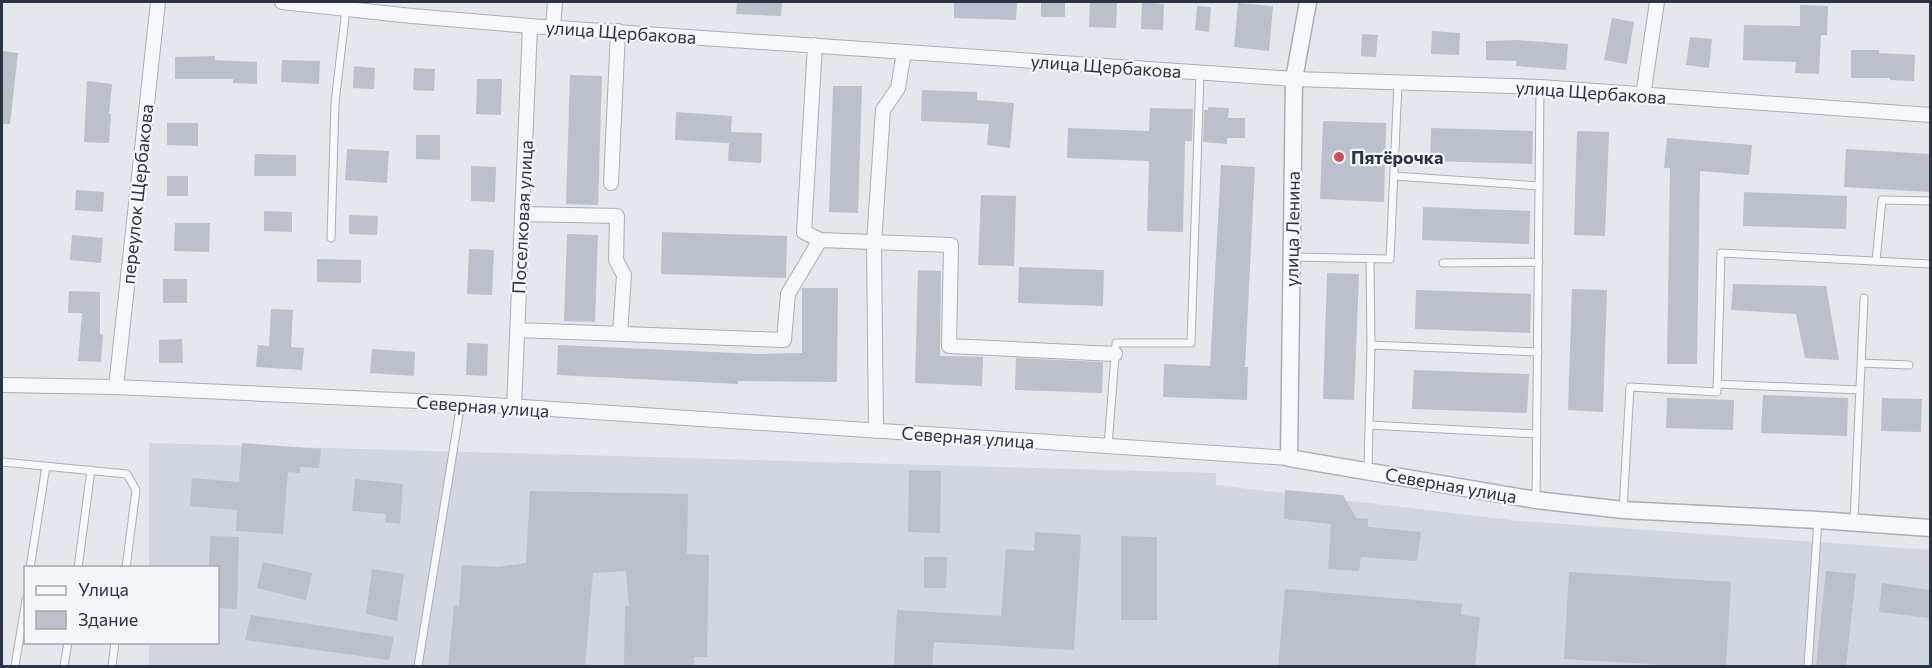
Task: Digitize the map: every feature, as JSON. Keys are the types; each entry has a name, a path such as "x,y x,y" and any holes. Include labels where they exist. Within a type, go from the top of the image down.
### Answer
{"street":[{"name":"переулок Щербакова","path":"116,387 158,2"},
{"name":"улица Щербакова","path":"282,2 530,26 1200,73 1294,79 1540,87 1930,116"},
{"path":"412,16 413,2"},
{"path":"553,27 555,2"},
{"name":"улица Ленина","path":"1289,458 1294,79 1308,2"},
{"path":"1643,96 1657,2"},
{"name":"Поселковая улица","path":"514,408 530,26"},
{"path":"611,183 618,32"},
{"path":"815,45 804,232 820,240 951,245 949,346 1116,354"},
{"path":"876,431 874,243 883,110 898,88 904,52"},
{"path":"522,214 617,216 616,260 624,275 620,333"},
{"path":"517,330 784,340 788,294 820,240"},
{"name":"Северная улица","path":"2,385 116,387 460,403 1289,458 1536,500 1623,510 1930,528"}],"lane":[{"path":"331,238 335,103 346,9"},
{"path":"1108,446 1116,343 1191,344 1200,73"},
{"path":"1292,257 1390,259 1398,83"},
{"path":"1536,500 1540,87"},
{"path":"1394,176 1539,186"},
{"path":"1876,261 1882,200 1930,201"},
{"path":"1623,510 1630,387 1717,392 1721,253 1930,264"},
{"path":"1368,471 1371,345 1370,259"},
{"path":"1443,263 1539,262"},
{"path":"1854,522 1864,298"},
{"path":"1371,345 1538,351"},
{"path":"1861,363 1909,365"},
{"path":"1717,384 1860,390"},
{"path":"418,666 460,403"},
{"path":"1369,425 1537,434"},
{"path":"2,462 127,474 136,490 126,566"},
{"path":"30,566 46,466"},
{"path":"78,566 91,471"},
{"path":"1808,666 1818,520"},
{"path":"15,666 24,612"},
{"path":"64,666 68,644"},
{"path":"112,666 115,644"}],"shaded area":[{"path":"149,443 1216,473 1216,485 1520,521 1930,550 1930,666 149,666 149,644 219,644 219,566 149,566"}],"building":[{"path":"737,2 782,2 781,16 736,14"},
{"path":"954,2 1017,2 1016,20 954,18"},
{"path":"1041,2 1065,2 1065,17 1041,17"},
{"path":"1090,2 1117,3 1116,28 1089,27"},
{"path":"1142,2 1164,4 1163,30 1141,29"},
{"path":"1238,3 1273,6 1269,51 1234,47"},
{"path":"1800,5 1828,6 1827,35 1821,35 1819,74 1795,73 1796,62 1743,60 1744,25 1800,26"},
{"path":"1197,6 1211,7 1209,32 1195,30"},
{"path":"1612,18 1634,22 1627,64 1604,60"},
{"path":"1432,31 1460,33 1459,55 1431,54"},
{"path":"1362,34 1378,35 1376,57 1361,56"},
{"path":"1690,37 1712,39 1709,68 1686,65"},
{"path":"1518,40 1568,44 1566,70 1516,66 1517,61 1486,60 1486,41"},
{"path":"1851,50 1879,50 1879,53 1915,55 1914,81 1890,80 1890,78 1851,78"},
{"path":"2,51 18,53 10,124 2,124"},
{"path":"215,56 215,60 257,62 257,84 233,83 233,79 175,79 175,57"},
{"path":"282,60 320,61 319,84 281,82"},
{"path":"354,66 375,68 374,89 353,88"},
{"path":"414,68 435,69 434,91 413,90"},
{"path":"570,75 602,76 598,205 566,204"},
{"path":"477,79 502,79 501,115 476,114"},
{"path":"87,81 112,84 109,143 84,142"},
{"path":"833,86 862,86 858,213 829,212"},
{"path":"922,90 977,92 977,100 1014,103 1010,148 987,145 989,124 921,121"},
{"path":"1208,107 1229,108 1228,118 1245,118 1245,138 1227,138 1227,144 1203,142 1204,110 1208,110"},
{"path":"1150,108 1193,109 1192,141 1185,141 1183,232 1147,231 1149,161 1067,158 1068,128 1149,131"},
{"path":"676,112 732,116 731,132 762,133 761,163 728,161 729,143 675,140"},
{"path":"1323,121 1386,123 1384,202 1320,199"},
{"path":"167,123 198,123 198,146 167,145"},
{"path":"1431,128 1533,131 1532,164 1430,161"},
{"path":"1577,131 1609,132 1605,236 1574,235"},
{"path":"416,135 440,135 440,160 416,159"},
{"path":"1667,138 1752,145 1749,175 1700,171 1697,364 1667,364 1670,168 1664,168"},
{"path":"347,149 389,151 387,183 345,180"},
{"path":"1846,149 1930,154 1930,192 1844,187"},
{"path":"255,154 296,155 296,176 254,176"},
{"path":"1221,165 1255,167 1245,367 1248,367 1247,400 1163,397 1164,364 1210,366"},
{"path":"471,166 496,167 495,202 471,201"},
{"path":"167,176 188,176 188,196 167,196"},
{"path":"76,190 104,192 103,212 75,210"},
{"path":"1744,192 1847,196 1846,229 1743,226"},
{"path":"981,195 1016,196 1014,266 978,265"},
{"path":"1423,207 1530,211 1529,244 1422,240"},
{"path":"264,211 292,212 292,232 264,231"},
{"path":"349,215 378,216 377,235 349,234"},
{"path":"175,223 210,223 209,252 174,251"},
{"path":"662,232 787,236 786,278 661,274"},
{"path":"567,234 598,235 595,322 564,321"},
{"path":"72,235 103,238 101,263 70,260"},
{"path":"469,249 494,250 492,295 467,294"},
{"path":"317,259 361,260 361,283 317,282"},
{"path":"1019,267 1104,270 1103,306 1018,303"},
{"path":"918,270 941,271 940,356 983,357 982,386 915,383"},
{"path":"1327,273 1359,274 1354,400 1323,399"},
{"path":"163,279 187,279 187,303 163,303"},
{"path":"1733,284 1826,286 1839,360 1805,358 1796,314 1731,310"},
{"path":"802,288 838,288 837,382 738,381 738,384 557,375 558,345 758,354 802,353"},
{"path":"1572,289 1607,290 1603,412 1568,410"},
{"path":"1416,290 1531,294 1530,333 1415,329"},
{"path":"69,291 100,292 100,334 103,335 101,362 78,361 82,313 68,313"},
{"path":"271,309 293,310 291,347 304,348 302,370 256,367 258,345 269,346"},
{"path":"182,339 183,363 159,363 159,340"},
{"path":"467,343 488,344 487,376 466,375"},
{"path":"372,349 415,352 414,376 370,373"},
{"path":"1016,358 1103,362 1102,393 1015,390"},
{"path":"1414,370 1529,374 1527,413 1412,409"},
{"path":"1763,395 1848,398 1847,436 1761,433"},
{"path":"1667,398 1734,400 1733,430 1666,428"},
{"path":"1882,398 1922,399 1921,432 1881,431"},
{"path":"242,443 321,449 319,468 300,467 300,473 288,472 283,534 236,531 237,510 190,506 192,478 239,482"},
{"path":"909,470 941,471 940,533 908,532"},
{"path":"355,479 403,484 400,524 385,522 386,514 352,511"},
{"path":"1285,490 1343,495 1356,518 1368,519 1368,527 1421,532 1417,561 1361,557 1359,571 1328,569 1331,524 1284,519"},
{"path":"530,491 688,494 687,554 709,555 707,657 694,657 693,666 624,666 625,606 629,606 626,571 593,573 585,666 448,666 454,605 459,606 462,565 498,567 526,563"},
{"path":"1035,532 1081,535 1074,650 934,642 932,666 894,666 897,610 1001,616 1006,549 1034,551"},
{"path":"210,536 239,537 237,609 219,608 219,566 209,566"},
{"path":"1121,536 1157,537 1157,620 1121,620"},
{"path":"924,557 947,557 946,588 924,588"},
{"path":"263,562 312,573 306,600 257,588"},
{"path":"372,569 404,574 397,621 366,614"},
{"path":"1826,571 1856,574 1846,666 1816,666"},
{"path":"1569,572 1731,582 1726,666 1683,666 1564,659"},
{"path":"1882,583 1930,590 1930,618 1879,612"},
{"path":"1285,589 1462,604 1461,615 1480,617 1475,666 1278,666"},
{"path":"251,615 394,637 389,660 245,640"}],"place":[{"name":"Пятёрочка","path":"1339,157"}]}
